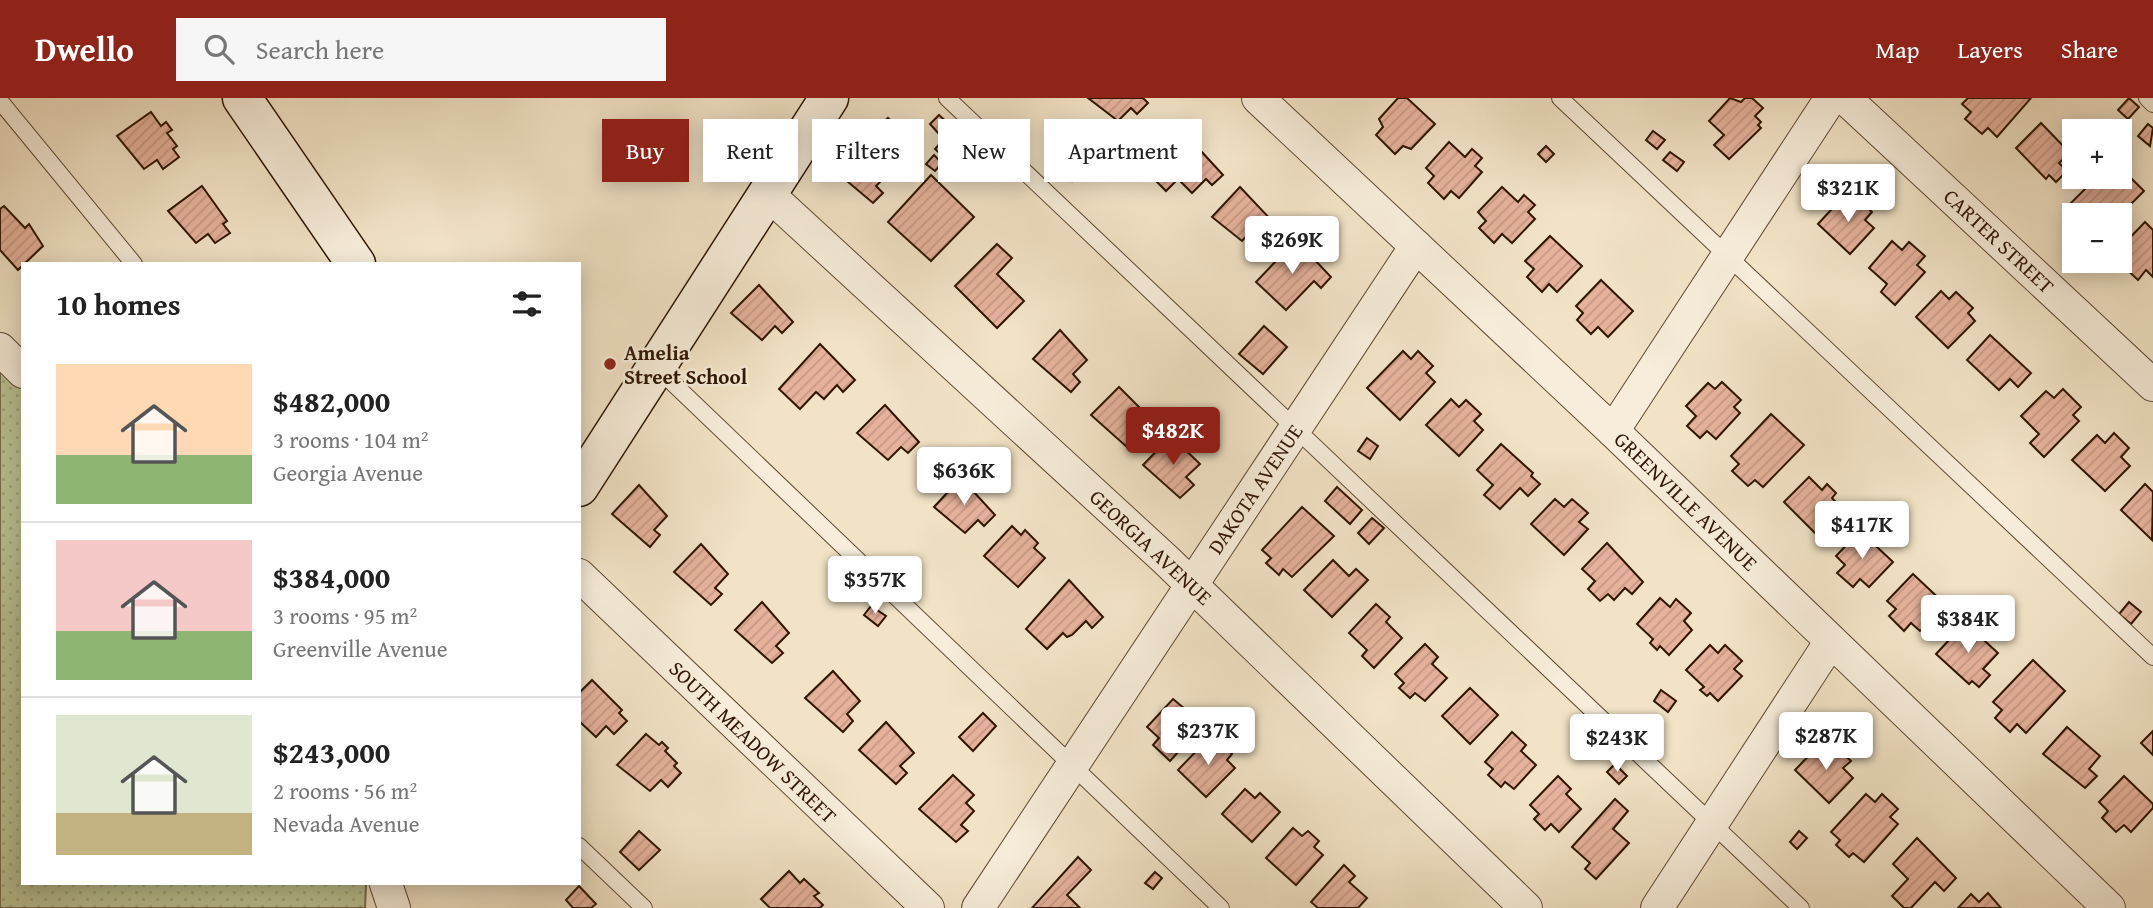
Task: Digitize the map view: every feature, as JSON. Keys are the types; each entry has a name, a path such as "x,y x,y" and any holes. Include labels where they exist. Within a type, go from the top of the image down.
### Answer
{"street":[{"path":"242,98 355,262"},
{"path":"581,484 828,98"},
{"name":"GREENVILLE AVENUE","path":"1258,98 1613,431 2109,908"},
{"path":"1613,431 1831,98"},
{"name":"CARTER STREET","path":"1845,98 2153,385"},
{"name":"GEORGIA AVENUE","path":"768,194 1192,585 1526,908"},
{"name":"DAKOTA AVENUE","path":"978,908 1416,246"},
{"path":"0,349 21,370"},
{"name":"SOUTH MEADOW STREET","path":"581,577 928,908"},
{"path":"1657,908 1831,641"},
{"path":"386,885 394,908"}],"lane":[{"path":"947,98 1801,908"},
{"path":"1560,98 2153,657"},
{"path":"2147,98 2153,104"},
{"path":"0,101 132,262"},
{"path":"656,367 1221,908"},
{"path":"581,848 644,908"}],"green space":[{"path":"0,355 21,376 21,885 366,885 365,908 0,908"}],"building":[{"path":"1088,98 1143,98 1148,103 1137,114 1131,108 1120,119 1115,119"},
{"path":"1398,98 1407,98 1435,124 1411,149 1403,146 1395,154 1376,135 1383,127 1379,119"},
{"path":"1730,98 1741,102 1745,98 1752,98 1763,108 1755,116 1761,122 1758,125 1761,128 1729,159 1714,145 1724,135 1709,121"},
{"path":"1968,98 2031,98 1997,137 1988,128 1982,134 1965,119 1971,112 1962,104"},
{"path":"2129,98 2139,107 2128,119 2118,110"},
{"path":"151,112 161,126 166,122 172,130 167,133 177,146 173,149 179,157 163,169 157,160 144,169 117,136"},
{"path":"939,115 943,119 938,119 938,133 930,124"},
{"path":"2041,123 2062,145 2062,160 2059,163 2062,166 2062,176 2056,182 2049,175 2046,179 2016,148"},
{"path":"2148,124 2153,128 2150,146 2138,136"},
{"path":"1653,131 1665,140 1657,149 1646,140"},
{"path":"1449,142 1465,157 1472,149 1482,158 1475,166 1482,172 1459,198 1451,191 1444,199 1428,183 1434,176 1426,168"},
{"path":"1546,146 1554,154 1546,162 1538,154"},
{"path":"1202,152 1223,175 1212,185 1206,179 1192,193 1181,182 1202,182"},
{"path":"1670,152 1684,162 1677,171 1663,160"},
{"path":"934,155 938,159 935,171 926,164"},
{"path":"931,175 974,217 931,261 888,222"},
{"path":"2132,179 2144,191 2132,203 2071,203 2085,189 2132,189"},
{"path":"848,182 880,182 876,186 883,193 873,203"},
{"path":"1157,182 1175,182 1166,191"},
{"path":"202,186 227,221 223,224 230,233 215,243 208,234 196,243 168,211"},
{"path":"1240,187 1274,223 1264,234 1256,226 1242,241 1212,217"},
{"path":"1502,187 1518,202 1524,195 1535,205 1528,212 1535,219 1512,243 1502,234 1494,243 1479,228 1486,221 1478,212"},
{"path":"1842,198 1851,206 1858,199 1872,212 1865,220 1874,228 1850,254 1818,224"},
{"path":"4,206 25,228 29,224 43,246 26,262 21,262 18,270 0,250 0,209"},
{"path":"2145,222 2153,230 2153,277 2146,270 2138,280 2131,273 2132,236"},
{"path":"1550,236 1582,266 1557,292 1549,284 1542,292 1527,277 1534,269 1525,261"},
{"path":"1296,240 1331,277 1321,288 1314,281 1286,310 1256,282"},
{"path":"1892,241 1902,250 1909,242 1925,256 1917,265 1925,272 1895,305 1881,292 1887,284 1869,268"},
{"path":"997,244 1012,258 997,274 1024,301 997,328 955,286"},
{"path":"1601,280 1633,311 1608,337 1598,327 1591,334 1577,320 1583,313 1576,306"},
{"path":"759,285 793,322 782,333 775,326 762,340 731,313"},
{"path":"1941,291 1949,299 1956,292 1973,308 1968,313 1975,321 1948,348 1916,317"},
{"path":"1264,326 1287,347 1263,374 1239,354"},
{"path":"1060,330 1087,360 1073,374 1080,382 1071,392 1033,359"},
{"path":"1990,335 2031,373 2018,387 2010,379 1999,390 1967,360"},
{"path":"820,344 855,380 843,392 837,385 824,399 816,392 800,409 779,389"},
{"path":"1403,351 1411,359 1418,351 1433,366 1426,373 1435,382 1400,420 1367,388"},
{"path":"1722,382 1741,400 1734,407 1740,413 1716,439 1707,431 1700,438 1687,426 1696,416 1686,406 1708,383 1715,389"},
{"path":"1119,387 1147,415 1132,430 1140,437 1128,448 1091,415"},
{"path":"2063,389 2081,407 2073,415 2079,421 2044,457 2030,443 2039,434 2021,416 2046,391 2054,398"},
{"path":"1451,399 1459,407 1466,400 1481,414 1474,421 1483,430 1459,456 1426,425"},
{"path":"885,405 919,442 908,453 901,447 888,460 857,433"},
{"path":"1771,414 1804,445 1763,487 1755,480 1748,486 1732,471 1739,464 1731,456"},
{"path":"2114,433 2129,448 2121,457 2130,466 2105,491 2072,460 2097,435 2105,443"},
{"path":"1171,436 1200,464 1186,477 1194,485 1180,498 1143,465"},
{"path":"1367,438 1378,446 1370,459 1358,451"},
{"path":"1501,444 1533,473 1531,476 1540,484 1528,496 1520,488 1500,509 1484,495 1493,485 1477,470"},
{"path":"1809,477 1822,490 1827,484 1836,493 1832,498 1841,508 1829,520 1837,528 1825,539 1818,532 1816,534 1784,502"},
{"path":"961,478 995,515 984,526 978,520 965,533 934,507"},
{"path":"2145,484 2153,492 2152,540 2121,510"},
{"path":"639,485 667,516 654,530 660,535 650,547 612,514"},
{"path":"1337,487 1362,510 1350,524 1325,501"},
{"path":"1555,499 1564,507 1572,499 1588,513 1579,522 1588,529 1564,555 1531,524"},
{"path":"1302,507 1334,536 1292,577 1283,569 1279,575 1266,563 1271,558 1262,550"},
{"path":"1372,518 1384,528 1369,544 1358,533"},
{"path":"1012,526 1021,535 1025,530 1038,543 1034,548 1045,558 1018,587 984,556"},
{"path":"1860,531 1893,562 1869,587 1860,579 1853,587 1837,573 1845,565 1836,556"},
{"path":"1607,543 1643,582 1632,594 1625,588 1614,600 1608,594 1600,601 1588,589 1595,581 1582,569"},
{"path":"701,544 728,574 715,588 722,594 711,605 674,572"},
{"path":"1333,560 1349,576 1356,569 1368,580 1332,617 1304,590"},
{"path":"1913,574 1946,605 1920,631 1911,623 1904,631 1889,616 1896,609 1887,601"},
{"path":"1069,580 1103,617 1092,628 1086,621 1072,635 1067,637 1063,633 1047,649 1026,629"},
{"path":"1660,598 1670,607 1676,599 1691,613 1684,621 1692,630 1669,655 1660,646 1657,650 1650,643 1653,639 1637,624"},
{"path":"762,602 789,633 776,646 783,653 772,663 735,630"},
{"path":"2129,602 2141,612 2131,624 2119,614"},
{"path":"1376,604 1390,617 1386,622 1402,638 1374,668 1362,656 1367,650 1349,633"},
{"path":"871,606 886,616 878,626 864,615"},
{"path":"1965,623 1998,653 1983,669 1990,675 1979,687 1972,681 1969,684 1936,654"},
{"path":"1425,644 1438,657 1432,664 1447,678 1425,701 1415,693 1410,698 1399,688 1404,683 1395,674"},
{"path":"1710,645 1718,653 1725,645 1742,661 1734,669 1742,676 1718,701 1710,693 1707,696 1700,690 1704,687 1686,670"},
{"path":"2033,660 2065,691 2026,733 2017,724 2010,732 1995,718 2002,710 1993,702"},
{"path":"833,671 860,701 847,714 853,721 843,732 805,698"},
{"path":"592,680 622,710 619,713 627,721 614,734 606,726 596,737 581,723 581,691"},
{"path":"1470,688 1498,715 1470,744 1442,716"},
{"path":"1661,690 1676,701 1668,712 1654,701"},
{"path":"1173,699 1185,709 1179,715 1197,731 1170,761 1153,745 1159,738 1147,727"},
{"path":"983,713 996,726 973,751 959,737"},
{"path":"886,722 914,753 900,766 907,773 896,784 859,750"},
{"path":"2067,727 2100,756 2089,769 2097,776 2085,788 2043,754"},
{"path":"2153,731 2153,755 2141,743"},
{"path":"1512,732 1526,745 1521,751 1536,765 1514,789 1505,782 1501,787 1488,775 1493,769 1485,762"},
{"path":"646,734 659,745 662,742 668,748 665,751 677,763 674,766 681,773 668,787 661,780 650,791 617,765"},
{"path":"1206,741 1213,747 1219,741 1232,754 1227,760 1235,768 1206,797 1178,770"},
{"path":"1819,745 1828,754 1836,747 1851,761 1843,768 1853,778 1829,803 1795,770"},
{"path":"1615,764 1627,776 1619,784 1607,772"},
{"path":"953,775 974,795 966,803 974,811 961,825 968,831 956,842 919,809"},
{"path":"1558,776 1571,789 1566,794 1581,809 1559,832 1551,824 1545,830 1534,819 1539,814 1530,805"},
{"path":"2124,776 2153,804 2153,808 2131,832 2124,825 2116,832 2102,818 2108,811 2099,802"},
{"path":"1245,789 1255,798 1260,793 1280,812 1252,842 1222,814"},
{"path":"1866,794 1875,802 1882,794 1898,809 1890,817 1898,824 1864,862 1853,853 1849,857 1836,845 1840,840 1831,832"},
{"path":"1615,799 1628,811 1613,829 1629,843 1596,879 1585,869 1590,863 1572,847"},
{"path":"1293,828 1302,836 1308,831 1319,841 1314,847 1323,855 1296,885 1266,858"},
{"path":"639,831 660,850 639,870 620,852"},
{"path":"1799,831 1807,838 1797,849 1790,842"},
{"path":"1917,838 1956,878 1944,891 1935,882 1911,908 1904,908 1892,896 1908,879 1893,864"},
{"path":"1078,857 1091,870 1067,895 1080,908 1032,908"},
{"path":"1344,865 1355,876 1349,882 1367,898 1358,908 1318,908 1311,902"},
{"path":"789,871 800,883 804,879 819,893 814,896 823,905 820,908 770,908 761,899"},
{"path":"1155,872 1162,878 1153,889 1145,883"},
{"path":"579,886 596,904 591,908 573,908 566,900"},
{"path":"1988,893 2001,908 1958,908 1971,894 1979,902"}],"place":[{"name":"Amelia Street School","path":"610,364"}]}
